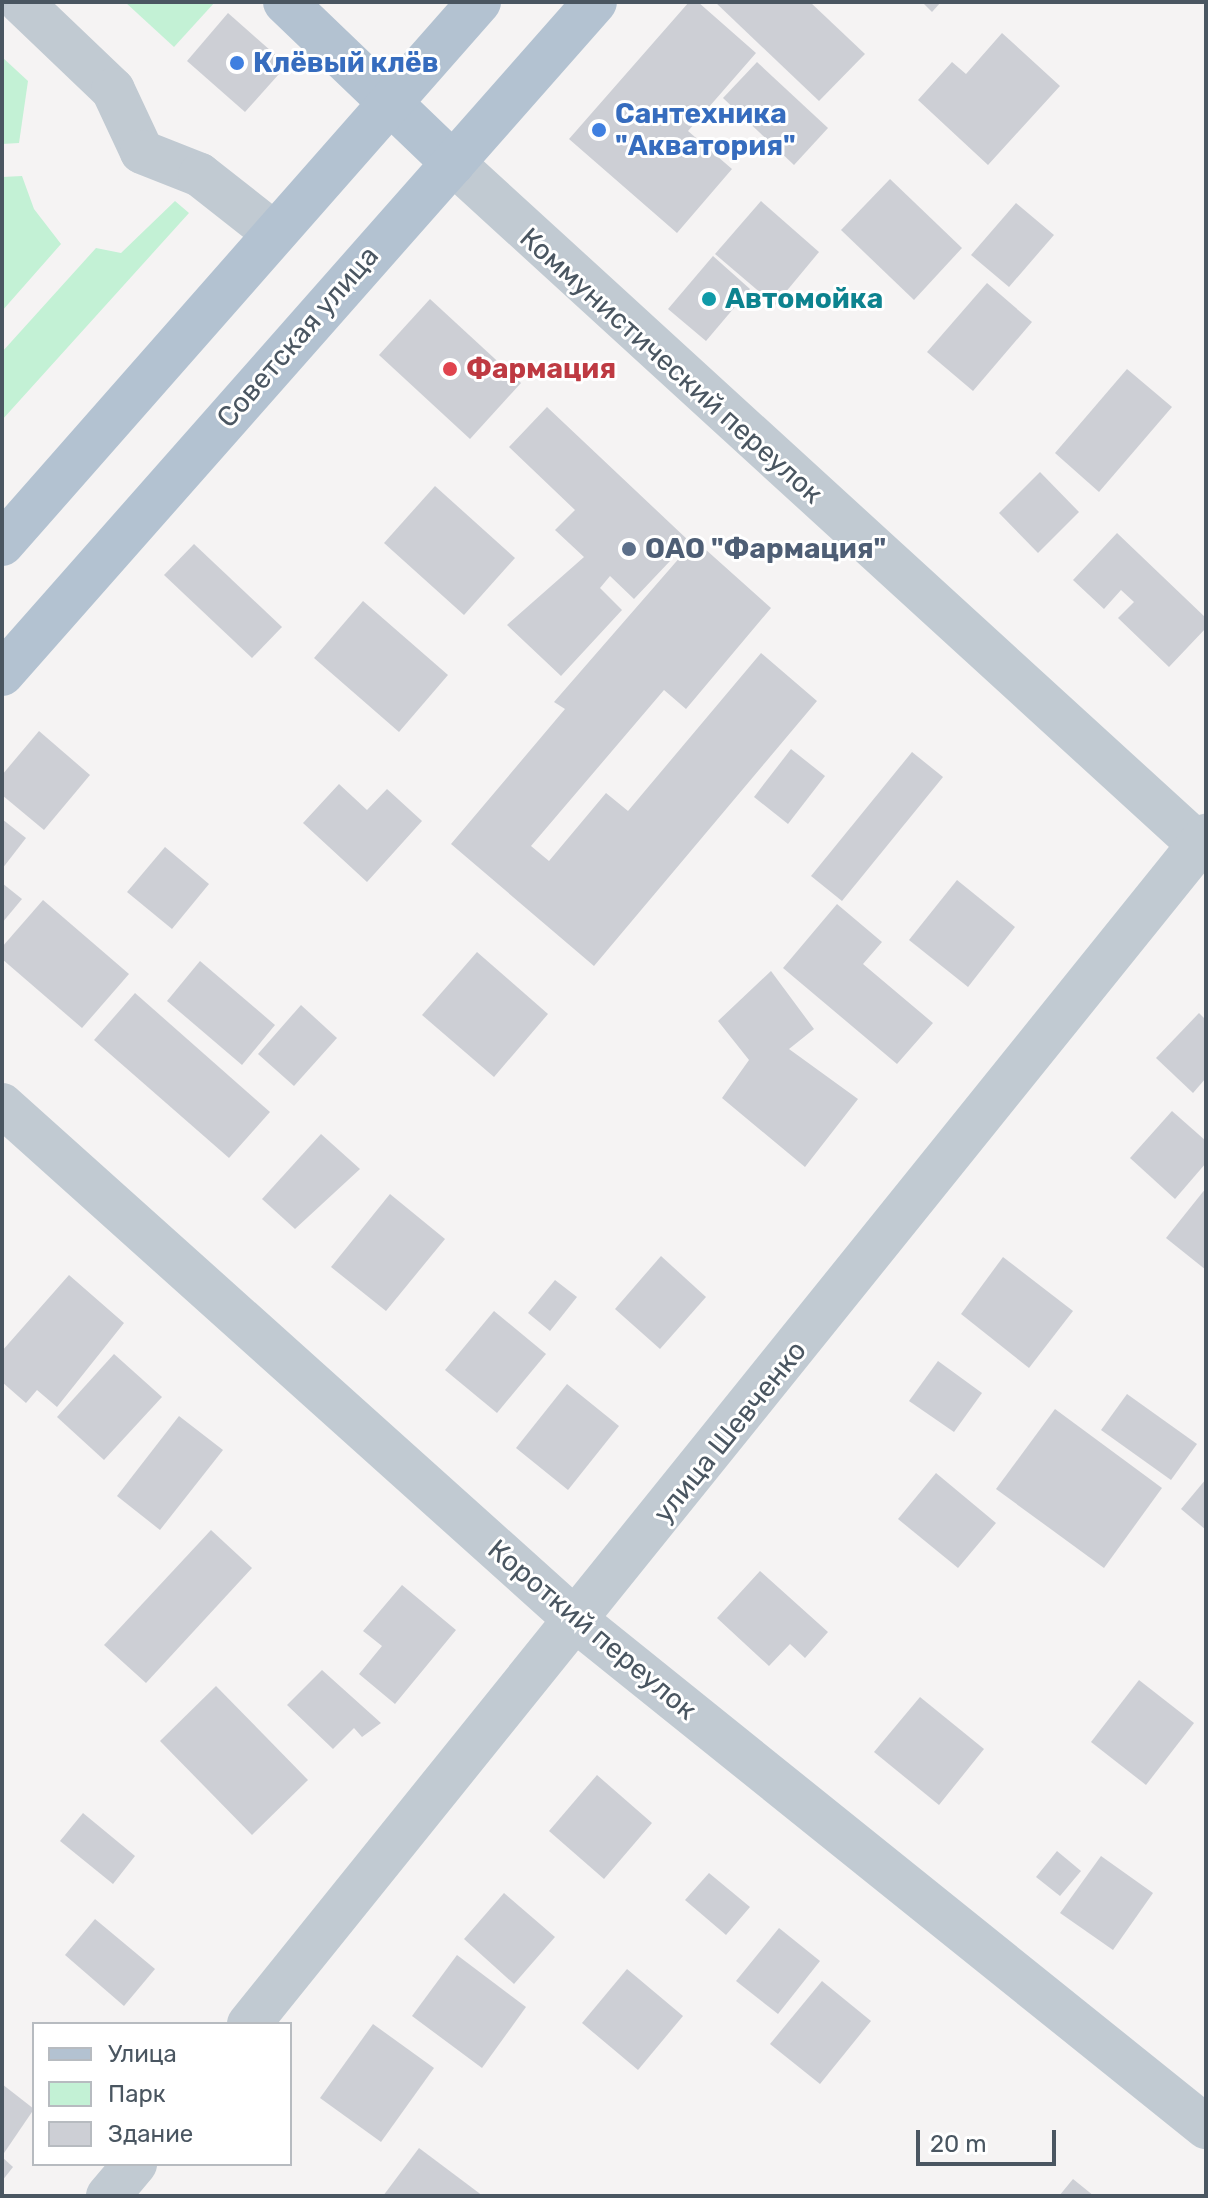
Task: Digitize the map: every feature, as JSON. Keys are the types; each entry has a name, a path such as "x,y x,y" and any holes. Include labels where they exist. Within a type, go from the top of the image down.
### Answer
{"main road":[{"name":"Коммунистический переулок","path":"285,2 393,99 453,163"},
{"path":"2,544 479,2"},
{"name":"Советская улица","path":"2,674 595,2"}],"street":[{"path":"21,2 113,90 142,152 200,175 275,234"},
{"name":"Коммунистический переулок","path":"453,163 1203,844"},
{"name":"улица Шевченко","path":"251,2022 578,1622 1203,844"},
{"name":"Короткий переулок","path":"2,1105 578,1622 1206,2127"},
{"path":"108,2196 133,2166"}],"green space":[{"path":"125,2 215,2 174,47"},
{"path":"2,57 28,81 19,143 2,144"},
{"path":"22,176 34,209 61,244 2,311 2,177"},
{"path":"175,201 189,213 2,420 2,352 96,248 121,253"}],"building":[{"path":"689,2 698,2 756,53 688,131 732,169 677,233 569,139"},
{"path":"715,2 810,2 865,54 819,101"},
{"path":"922,2 941,2 932,12"},
{"name":"Клёвый клёв","path":"228,13 287,65 245,112 187,61"},
{"path":"1002,33 1060,86 988,165 918,100 952,62 966,74"},
{"path":"757,62 828,128 794,165 723,98"},
{"path":"890,179 962,248 914,300 841,230"},
{"path":"761,201 819,252 775,305 715,254"},
{"path":"1016,203 1054,235 1009,287 971,255"},
{"name":"Автомойка","path":"713,256 750,289 706,341 668,309"},
{"path":"987,283 1032,322 973,391 927,352"},
{"name":"Фармация","path":"430,299 521,383 470,439 379,355"},
{"path":"1127,369 1172,407 1099,492 1055,453"},
{"name":"ОАО \"Фармация\"","path":"547,407 689,541 634,599 610,576 600,588 622,610 561,676 507,625 584,557 555,530 575,510 509,447"},
{"path":"1040,472 1079,512 1038,553 999,513"},
{"path":"435,486 515,558 464,615 384,543"},
{"path":"1117,533 1206,618 1206,628 1169,667 1118,618 1134,602 1121,590 1104,609 1073,580"},
{"path":"695,540 771,608 686,709 664,690 531,846 549,861 606,793 628,811 761,653 817,701 594,966 451,844 565,709 554,702"},
{"path":"194,544 282,627 252,658 164,575"},
{"path":"363,601 448,675 399,732 314,658"},
{"path":"39,731 90,775 44,830 2,795 2,775"},
{"path":"791,749 825,776 788,824 754,797"},
{"path":"912,752 943,777 842,901 811,876"},
{"path":"339,784 367,810 387,789 422,821 367,882 303,823"},
{"path":"2,819 26,838 2,869"},
{"path":"165,847 209,884 172,929 127,892"},
{"path":"957,880 1015,927 968,987 909,940"},
{"path":"2,883 22,899 2,923"},
{"path":"43,900 129,974 82,1028 2,959 2,947"},
{"path":"837,904 882,942 863,964 933,1023 897,1064 783,968"},
{"path":"477,952 548,1014 494,1077 422,1015"},
{"path":"200,961 275,1025 242,1065 167,1001"},
{"path":"771,971 814,1029 789,1049 858,1099 805,1167 722,1098 749,1060 718,1021"},
{"path":"135,993 270,1112 229,1158 94,1040"},
{"path":"301,1005 337,1038 294,1086 258,1054"},
{"path":"1199,1013 1206,1020 1206,1078 1193,1093 1156,1058"},
{"path":"1172,1111 1206,1141 1206,1163 1175,1199 1130,1158"},
{"path":"321,1134 360,1169 295,1229 262,1199"},
{"path":"1206,1188 1206,1270 1166,1238"},
{"path":"390,1194 445,1239 386,1311 331,1267"},
{"path":"661,1256 706,1297 660,1349 615,1309"},
{"path":"1003,1257 1073,1311 1029,1368 961,1314"},
{"path":"69,1275 124,1323 57,1407 37,1390 26,1403 2,1382 2,1351"},
{"path":"555,1280 577,1297 550,1331 528,1313"},
{"path":"494,1311 546,1354 497,1413 445,1370"},
{"path":"114,1354 162,1397 104,1460 57,1417"},
{"path":"938,1361 982,1393 954,1432 909,1401"},
{"path":"567,1384 619,1426 568,1490 516,1448"},
{"path":"1127,1394 1197,1444 1171,1480 1101,1430"},
{"path":"1055,1409 1162,1488 1104,1568 996,1489"},
{"path":"179,1416 223,1450 160,1530 117,1496"},
{"path":"936,1473 996,1523 958,1568 898,1519"},
{"path":"1206,1479 1206,1530 1181,1509"},
{"path":"211,1530 252,1568 146,1683 104,1645"},
{"path":"760,1571 828,1632 805,1658 790,1644 769,1666 717,1618"},
{"path":"402,1585 456,1630 395,1704 359,1674 382,1646 363,1631"},
{"path":"322,1670 381,1723 362,1737 354,1728 333,1749 287,1705"},
{"path":"1139,1680 1194,1723 1146,1785 1091,1742"},
{"path":"216,1686 308,1780 252,1835 160,1741"},
{"path":"920,1697 984,1749 939,1805 874,1752"},
{"path":"597,1775 652,1823 604,1879 549,1831"},
{"path":"83,1813 135,1856 113,1884 60,1841"},
{"path":"1057,1851 1081,1871 1060,1896 1036,1877"},
{"path":"1101,1856 1153,1893 1113,1950 1060,1913"},
{"path":"709,1873 750,1907 726,1935 685,1900"},
{"path":"504,1893 555,1937 514,1984 464,1939"},
{"path":"95,1919 155,1969 124,2006 65,1955"},
{"path":"779,1928 820,1961 778,2014 736,1981"},
{"path":"457,1955 526,2007 482,2068 412,2016"},
{"path":"627,1969 683,2016 638,2070 582,2023"},
{"path":"822,1981 871,2021 820,2084 770,2044"},
{"path":"373,2024 434,2068 381,2142 320,2098"},
{"path":"2,2084 32,2107 32,2112 2,2156"},
{"path":"419,2148 483,2196 383,2196"},
{"path":"2,2157 13,2167 2,2181"},
{"path":"1073,2179 1094,2196 1059,2196"}],"place":[{"name":"Клёвый клёв","path":"237,63"},
{"name":"Сантехника \"Акватория\"","path":"599,130"},
{"name":"Автомойка","path":"709,299"},
{"name":"Фармация","path":"450,369"},
{"name":"ОАО \"Фармация\"","path":"629,549"}]}
